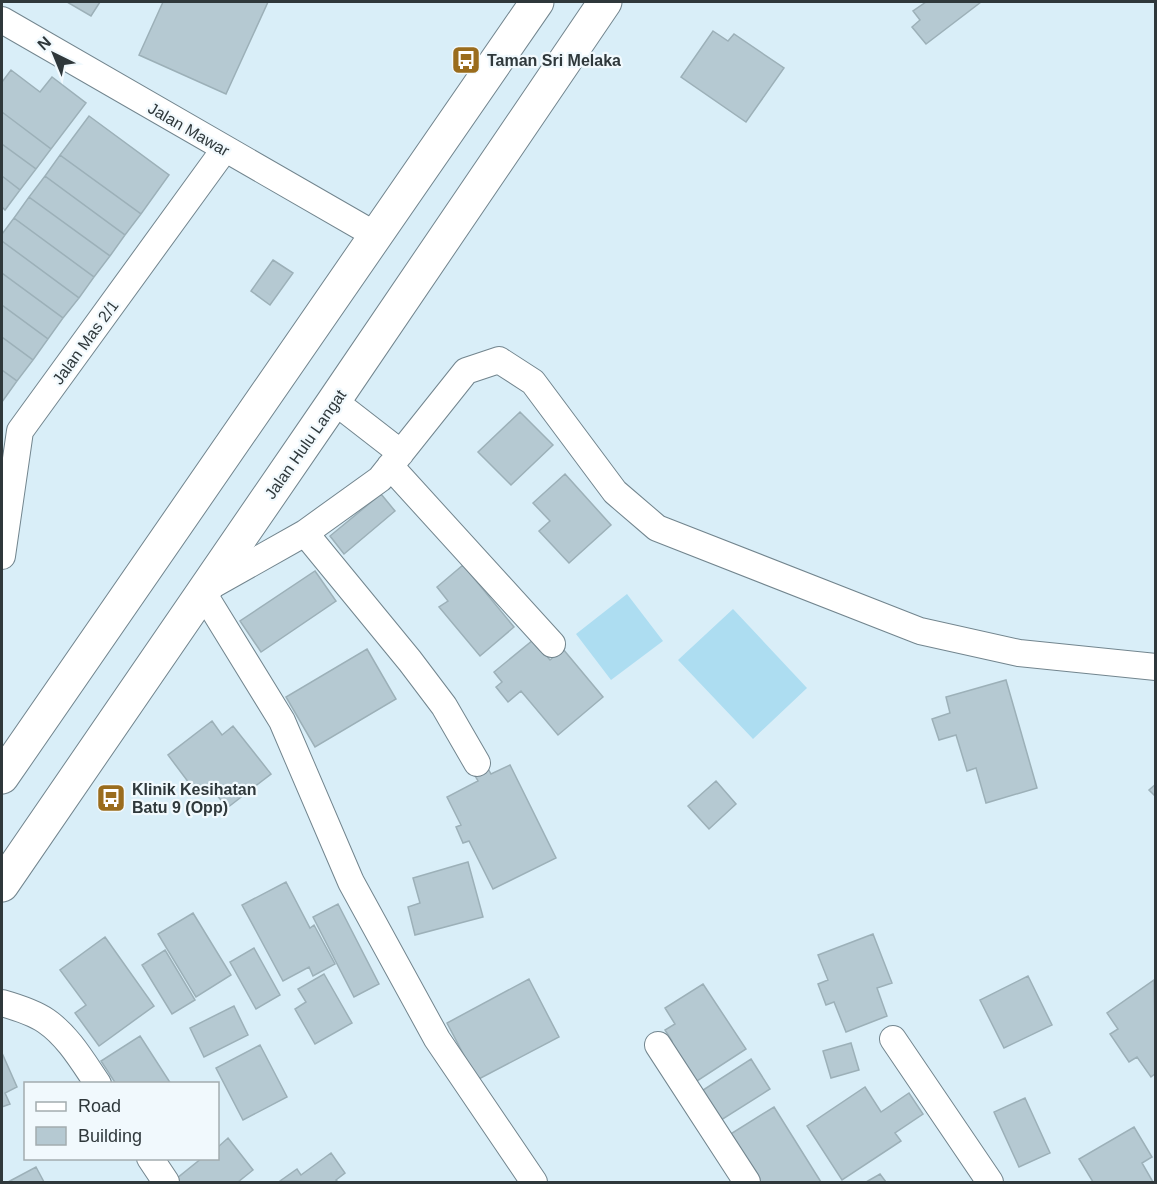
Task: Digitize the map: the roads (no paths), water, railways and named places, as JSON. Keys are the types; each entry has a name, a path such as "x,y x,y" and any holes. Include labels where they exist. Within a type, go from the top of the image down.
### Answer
{"main road":[{"path":"2,777 537,2"},
{"name":"Jalan Hulu Langat","path":"2,885 605,2"}],"street":[{"name":"Jalan Mawar","path":"3,23 377,236"},
{"name":"Jalan Mas 2/1","path":"2,556 20,432 224,150"},
{"path":"534,1182 437,1039 351,882 282,722 202,591 305,532 380,478 466,371 500,360 533,382 615,492 657,528 920,631 1018,653 1155,667"},
{"path":"334,401 395,460 552,644"},
{"path":"305,532 444,706 477,763"},
{"path":"2,1003 19,1008 46,1021 73,1047 97,1082"},
{"path":"893,1039 990,1182"},
{"path":"658,1045 747,1182"},
{"path":"151,1160 166,1182"}],"place":[{"name":"Taman Sri Melaka","path":"466,60"},
{"name":"Klinik Kesihatan Batu 9 (Opp)","path":"111,798"}]}
